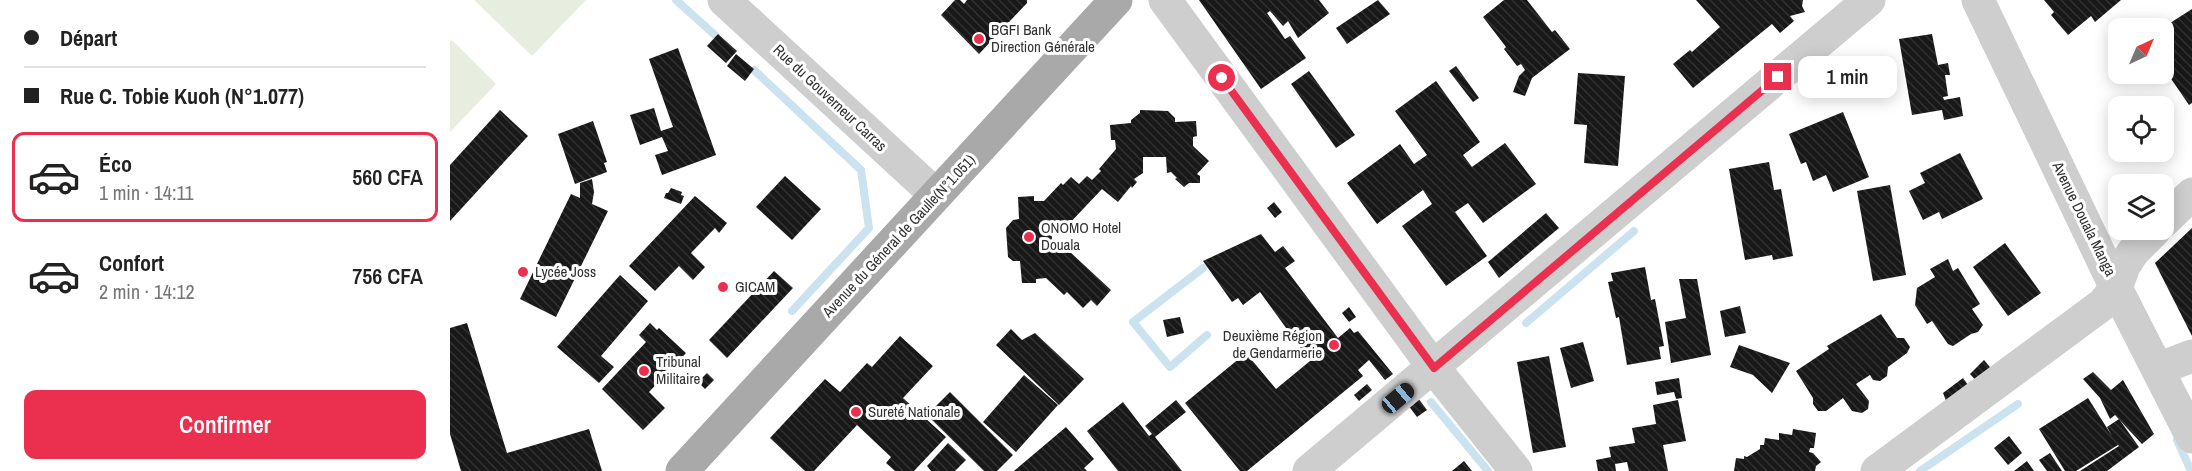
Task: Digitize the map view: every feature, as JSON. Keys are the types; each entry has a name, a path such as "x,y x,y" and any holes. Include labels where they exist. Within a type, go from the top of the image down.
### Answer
{"main road":[{"name":"Avenue du Géneral de Gaulle(N°1.051)","path":"682,471 1116,0"}],"street":[{"name":"Rue du Gouverneur Carras","path":"724,0 936,195"},
{"path":"1165,0 1434,368 1516,471"},
{"path":"1310,471 1869,0"},
{"name":"Avenue Douala Manga","path":"1978,0 2116,288 2192,437"},
{"path":"2174,211 2192,194"},
{"path":"1877,471 2103,304 2116,288 2124,266 2133,252 2145,240"},
{"path":"2158,369 2192,357"}],"green space":[{"path":"474,0 586,0 532,56"},
{"path":"452,40 496,84 450,132 450,42"}],"building":[{"name":"BGFI Bank Direction Générale","path":"955,0 960,0 964,4 967,0 1027,0 1027,3 979,54 941,15"},
{"path":"1199,0 1319,0 1329,13 1298,38 1288,21 1283,26 1270,11 1267,13 1285,39 1290,36 1306,58 1261,89"},
{"path":"1378,0 1390,14 1347,44 1336,28"},
{"path":"1504,0 1527,0 1552,32 1555,30 1570,49 1532,78 1525,96 1513,92 1519,76 1525,70 1521,64 1517,66 1483,17"},
{"path":"1696,0 1803,0 1802,6 1805,12 1790,16 1794,21 1780,33 1772,24 1693,88 1673,64 1690,50 1692,52 1720,27"},
{"path":"2044,0 2121,0 2095,22 2091,16 2068,35 2051,15 2054,12"},
{"path":"2192,9 2192,103 2189,105 2174,83 2174,21"},
{"path":"718,34 737,51 726,63 707,46"},
{"path":"1932,34 1938,65 1948,63 1950,75 1945,75 1948,96 1943,97 1944,100 1960,97 1963,116 1944,120 1942,110 1912,115 1899,39"},
{"path":"678,48 716,155 662,175 655,155 668,151 662,137 640,145 630,115 654,108 661,131 673,127 649,59"},
{"path":"736,54 754,69 745,81 727,66"},
{"path":"1456,66 1479,98 1473,102 1449,71"},
{"path":"1309,71 1355,135 1336,148 1291,84"},
{"path":"1578,73 1625,76 1618,166 1584,163 1587,125 1574,124"},
{"path":"1436,81 1480,142 1463,155 1472,167 1505,143 1536,184 1483,223 1468,203 1455,212 1487,256 1446,286 1402,226 1432,204 1423,190 1377,224 1347,183 1400,144 1414,164 1427,155 1395,111"},
{"path":"500,110 528,136 450,221 450,165"},
{"path":"1140,110 1168,111 1175,118 1175,122 1196,121 1197,136 1193,137 1193,146 1209,161 1197,174 1200,176 1200,183 1189,183 1184,187 1171,172 1167,173 1166,157 1143,157 1143,173 1134,179 1137,182 1118,202 1102,189 1067,226 1051,227 1053,252 1069,251 1111,290 1097,306 1091,300 1083,308 1067,292 1064,295 1046,278 1036,279 1036,283 1022,283 1020,261 1013,261 1008,257 1006,228 1013,220 1019,219 1018,197 1034,196 1034,201 1044,201 1061,183 1063,185 1071,177 1079,184 1087,176 1092,180 1116,149 1115,140 1111,140 1110,125 1131,123"},
{"path":"1843,112 1869,177 1833,192 1826,175 1813,181 1806,162 1801,164 1789,134"},
{"path":"593,121 607,162 604,163 607,172 575,184 558,134"},
{"path":"1960,153 1983,199 1942,219 1939,212 1923,220 1909,191 1925,183 1920,173"},
{"path":"1769,162 1774,190 1781,189 1793,256 1773,260 1772,255 1745,260 1729,169"},
{"path":"785,176 821,209 792,240 756,207"},
{"path":"592,179 594,192 592,204 608,211 556,317 520,299 571,194 580,198 580,183"},
{"path":"1890,185 1906,275 1873,281 1857,191"},
{"path":"671,188 682,192 681,195 684,196 681,204 664,198"},
{"path":"695,196 727,223 719,233 715,228 691,253 705,267 693,280 679,266 655,291 629,266"},
{"path":"1274,202 1282,212 1275,218 1267,208"},
{"path":"1546,213 1559,228 1499,278 1488,262"},
{"path":"2192,228 2192,336 2155,263"},
{"name":"Deuxième Région de Gendarmerie","path":"1261,234 1275,252 1283,246 1295,261 1285,268 1338,338 1350,328 1354,333 1358,331 1393,374 1385,380 1369,360 1358,370 1363,376 1247,471 1240,471 1185,403 1246,353 1276,389 1310,361 1260,292 1243,305 1238,298 1232,302 1203,261"},
{"path":"2005,243 2041,293 2008,316 1973,267"},
{"path":"1948,259 1953,271 1958,268 1980,304 1972,309 1983,325 1978,332 1953,346 1948,344 1932,321 1927,324 1915,305 1917,288 1935,277 1930,269"},
{"path":"1645,267 1651,300 1655,299 1664,346 1659,347 1661,359 1627,365 1619,317 1616,318 1608,282 1613,281 1611,273"},
{"path":"774,271 793,288 727,358 709,340"},
{"path":"620,275 648,301 601,356 614,367 599,383 557,347"},
{"path":"1679,279 1697,279 1711,355 1671,363 1665,322 1686,318"},
{"path":"1740,306 1746,333 1725,337 1720,311"},
{"path":"1349,307 1356,317 1349,322 1342,313"},
{"path":"1881,314 1897,338 1904,338 1910,347 1907,353 1888,367 1887,376 1880,381 1873,380 1870,375 1856,384 1869,401 1868,409 1862,413 1852,411 1843,398 1826,411 1818,411 1813,404 1813,398 1796,371 1829,349 1827,346"},
{"path":"1180,317 1184,333 1167,337 1163,320"},
{"path":"467,323 507,453 589,429 602,471 461,471 450,434 450,328"},
{"name":"Tribunal Militaire","path":"650,323 657,330 659,328 686,353 649,392 665,408 643,430 602,389 646,342 639,335"},
{"path":"1011,329 1022,340 1035,333 1084,379 1059,405 996,345"},
{"name":"Sureté Nationale","path":"900,336 933,366 903,398 946,437 914,471 895,471 886,463 891,457 857,425 814,471 805,471 770,438 825,379 840,392 867,363 872,367"},
{"path":"1583,342 1594,381 1571,388 1560,348"},
{"path":"1739,345 1790,363 1772,393 1753,375 1730,367"},
{"path":"1549,356 1566,447 1533,453 1517,362"},
{"path":"1984,360 1994,372 1979,384 1970,374"},
{"path":"2093,372 2111,390 2123,380 2154,434 2142,444 2115,415 2110,419 2100,398 2083,379"},
{"path":"707,373 714,380 705,389 698,382"},
{"path":"1024,375 1058,405 1016,452 983,422"},
{"path":"1679,378 1682,398 1676,399 1674,392 1657,395 1655,382"},
{"path":"1963,378 1971,389 1948,406 1943,393"},
{"path":"1367,384 1372,390 1359,401 1354,395"},
{"path":"950,392 1013,455 997,471 984,471 927,415"},
{"path":"1418,398 1427,410 1417,417 1408,405"},
{"path":"2088,398 2112,436 2107,427 2119,419 2139,447 2107,471 2080,471 2118,445 2076,471 2065,471 2039,429"},
{"path":"1176,400 1186,412 1155,437 1182,471 1118,471 1087,431 1123,402 1149,436 1152,434 1145,426"},
{"path":"1678,400 1686,441 1663,445 1668,471 1629,471 1627,462 1615,464 1616,471 1598,471 1596,460 1611,457 1609,447 1635,443 1632,428 1656,424 1653,405"},
{"path":"1066,427 1094,459 1084,468 1087,471 1014,471"},
{"path":"1793,429 1816,433 1814,448 1810,448 1809,452 1821,462 1816,466 1815,471 1734,471 1736,458 1744,459 1744,456 1747,457 1760,449 1760,445 1764,445 1765,438 1779,440 1779,433 1792,435"},
{"path":"2009,436 2022,453 2008,465 1994,448"},
{"path":"948,443 966,460 955,471 931,471 927,466"},
{"path":"2050,453 2062,471 2047,471 2039,460"},
{"path":"1464,461 1472,471 1452,471"},
{"path":"2027,461 2034,471 2014,471"}],"waterway":[{"path":"676,0 716,36"},
{"path":"754,70 861,170 869,228 792,311"},
{"path":"1526,323 1634,231"},
{"path":"1203,268 1133,322 1170,367 1207,335"},
{"path":"1431,402 1488,471"},
{"path":"1920,471 2018,404"},
{"path":"2177,440 2191,471"}],"place":[{"name":"BGFI Bank Direction Générale","path":"979,39"},
{"name":"ONOMO Hotel Douala","path":"1029,237"},
{"name":"Lycée Joss","path":"523,272"},
{"name":"GICAM","path":"723,287"},
{"name":"Deuxième Région de Gendarmerie","path":"1334,345"},
{"name":"Tribunal Militaire","path":"644,371"},
{"name":"Sureté Nationale","path":"856,412"}],"route":[{"path":"1222,78 1434,368 1778,77"}]}
